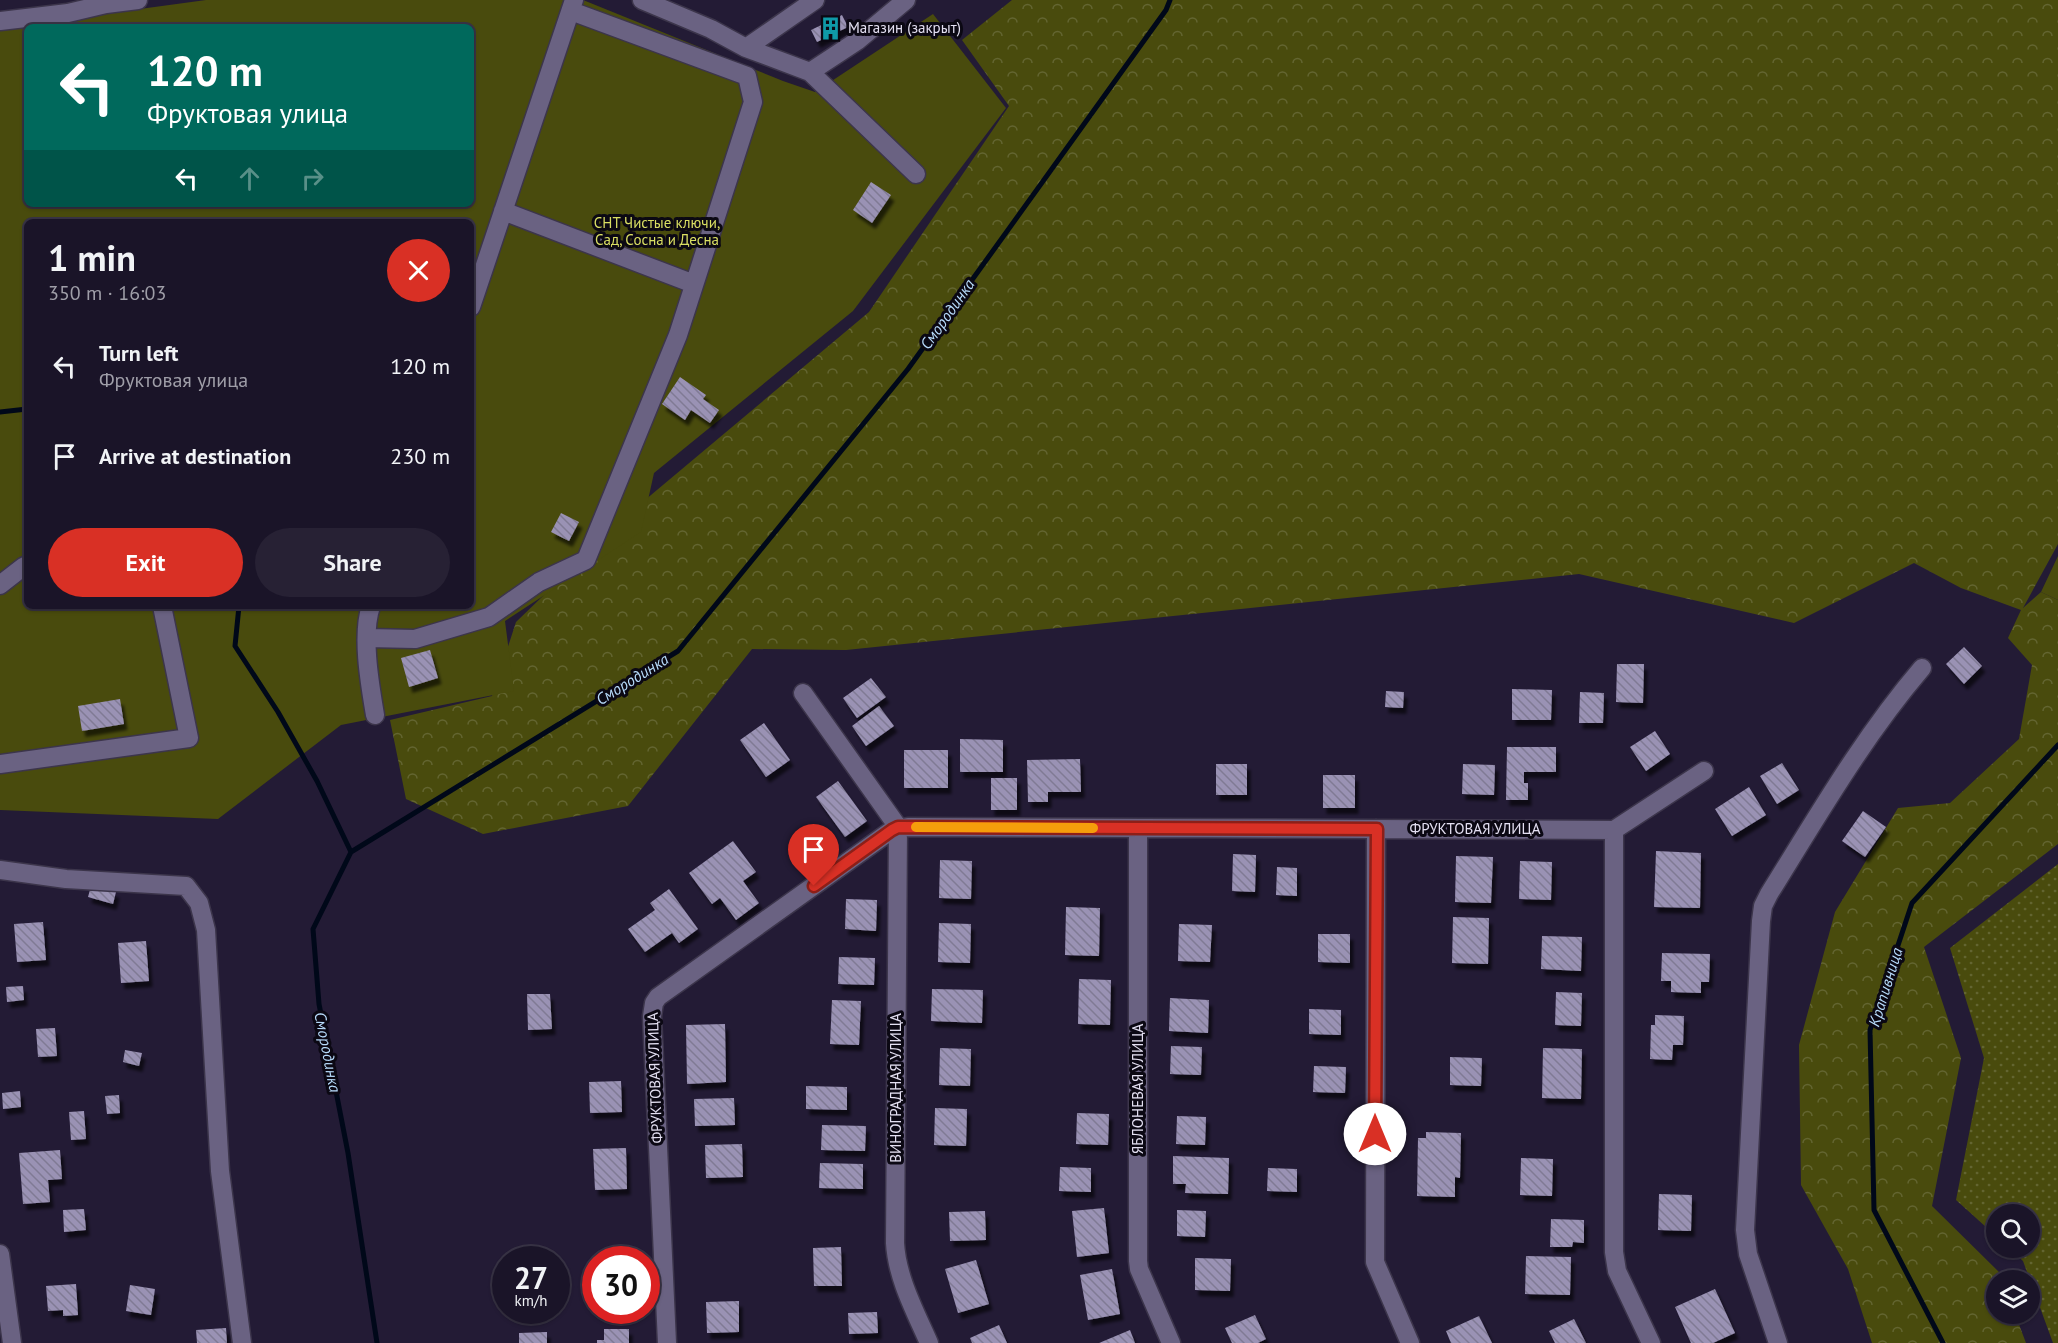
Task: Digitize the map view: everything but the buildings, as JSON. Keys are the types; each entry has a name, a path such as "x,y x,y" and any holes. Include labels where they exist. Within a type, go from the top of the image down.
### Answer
{"street":[{"path":"0,21 68,13 106,4 138,0"},
{"path":"642,0 711,29 746,48 810,72 916,174"},
{"path":"746,48 815,0"},
{"path":"810,72 857,41 906,0"},
{"path":"368,638 414,639 489,617 539,582 586,560 678,335 753,102 747,76 573,5 474,298"},
{"path":"503,212 694,284"},
{"path":"0,585 24,567"},
{"path":"0,764 189,738 163,609"},
{"path":"370,609 368,669 375,715"},
{"path":"1778,1343 1748,1254 1744,1230 1761,921 1764,906 1769,894 1816,818 1892,703 1922,668"},
{"path":"802,693 898,827"},
{"path":"1651,1343 1617,1271 1614,1252 1614,830 1704,771"},
{"name":"ФРУКТОВАЯ УЛИЦА","path":"667,1343 652,1016 654,1003 658,997 892,830 898,827 1614,830"},
{"name":"ВИНОГРАДНАЯ УЛИЦА","path":"898,827 895,1243 901,1276 928,1343"},
{"name":"ЯБЛОНЕВАЯ УЛИЦА","path":"1138,828 1138,1261 1139,1269 1171,1343"},
{"path":"1377,829 1375,1262 1410,1343"},
{"path":"0,870 66,879 186,886 199,903 206,930 220,1171 242,1343"},
{"path":"0,1254 12,1343"}],"green space":[{"name":"СНТ Чистые ключи, Сад, Сосна и Десна","path":"206,0 583,0 815,92 933,14 1006,108 853,311 654,473 641,532 505,621 514,691 341,725 218,819 0,810 0,28 24,25 24,207 474,207 474,24 29,24"},
{"path":"1012,0 2058,0 2058,544 2023,608 2041,592 2058,600 2058,844 1924,947 1961,1058 1932,1206 1997,1270 1986,1270 1986,1324 2019,1324 2026,1343 1872,1343 1848,1269 1801,1185 1799,1045 1835,912 1898,808 1950,803 2019,739 2032,665 2008,638 2021,610 1961,588 1914,563 1794,623 1579,574 846,650 752,649 628,806 483,834 406,799 390,720 492,696 516,622 626,516 869,312 1009,106 962,40"},
{"path":"2058,556 2058,600 2041,592"},
{"path":"2058,864 2058,1343 2053,1343 2040,1307 2040,1270 2026,1270 2020,1258 2040,1258 2040,1204 1986,1204 1986,1227 1956,1200 1984,1058 1950,948"}],"waterway":[{"name":"Смородинка","path":"377,1343 348,1153 319,1004 313,929 351,852 678,651 908,369 1166,10 1170,0"},
{"path":"0,412 24,409"},
{"path":"239,609 235,646 278,712 317,781 351,852"},
{"name":"Крапивница","path":"1943,1343 1874,1210 1870,1030 1912,903 2058,745"}],"slow traffic":[{"path":"916,827 1093,828"}],"place":[{"name":"Магазин (закрыт)","path":"830,28"}],"route":[{"path":"814,886 898,827 1377,829 1375,1134"}]}
